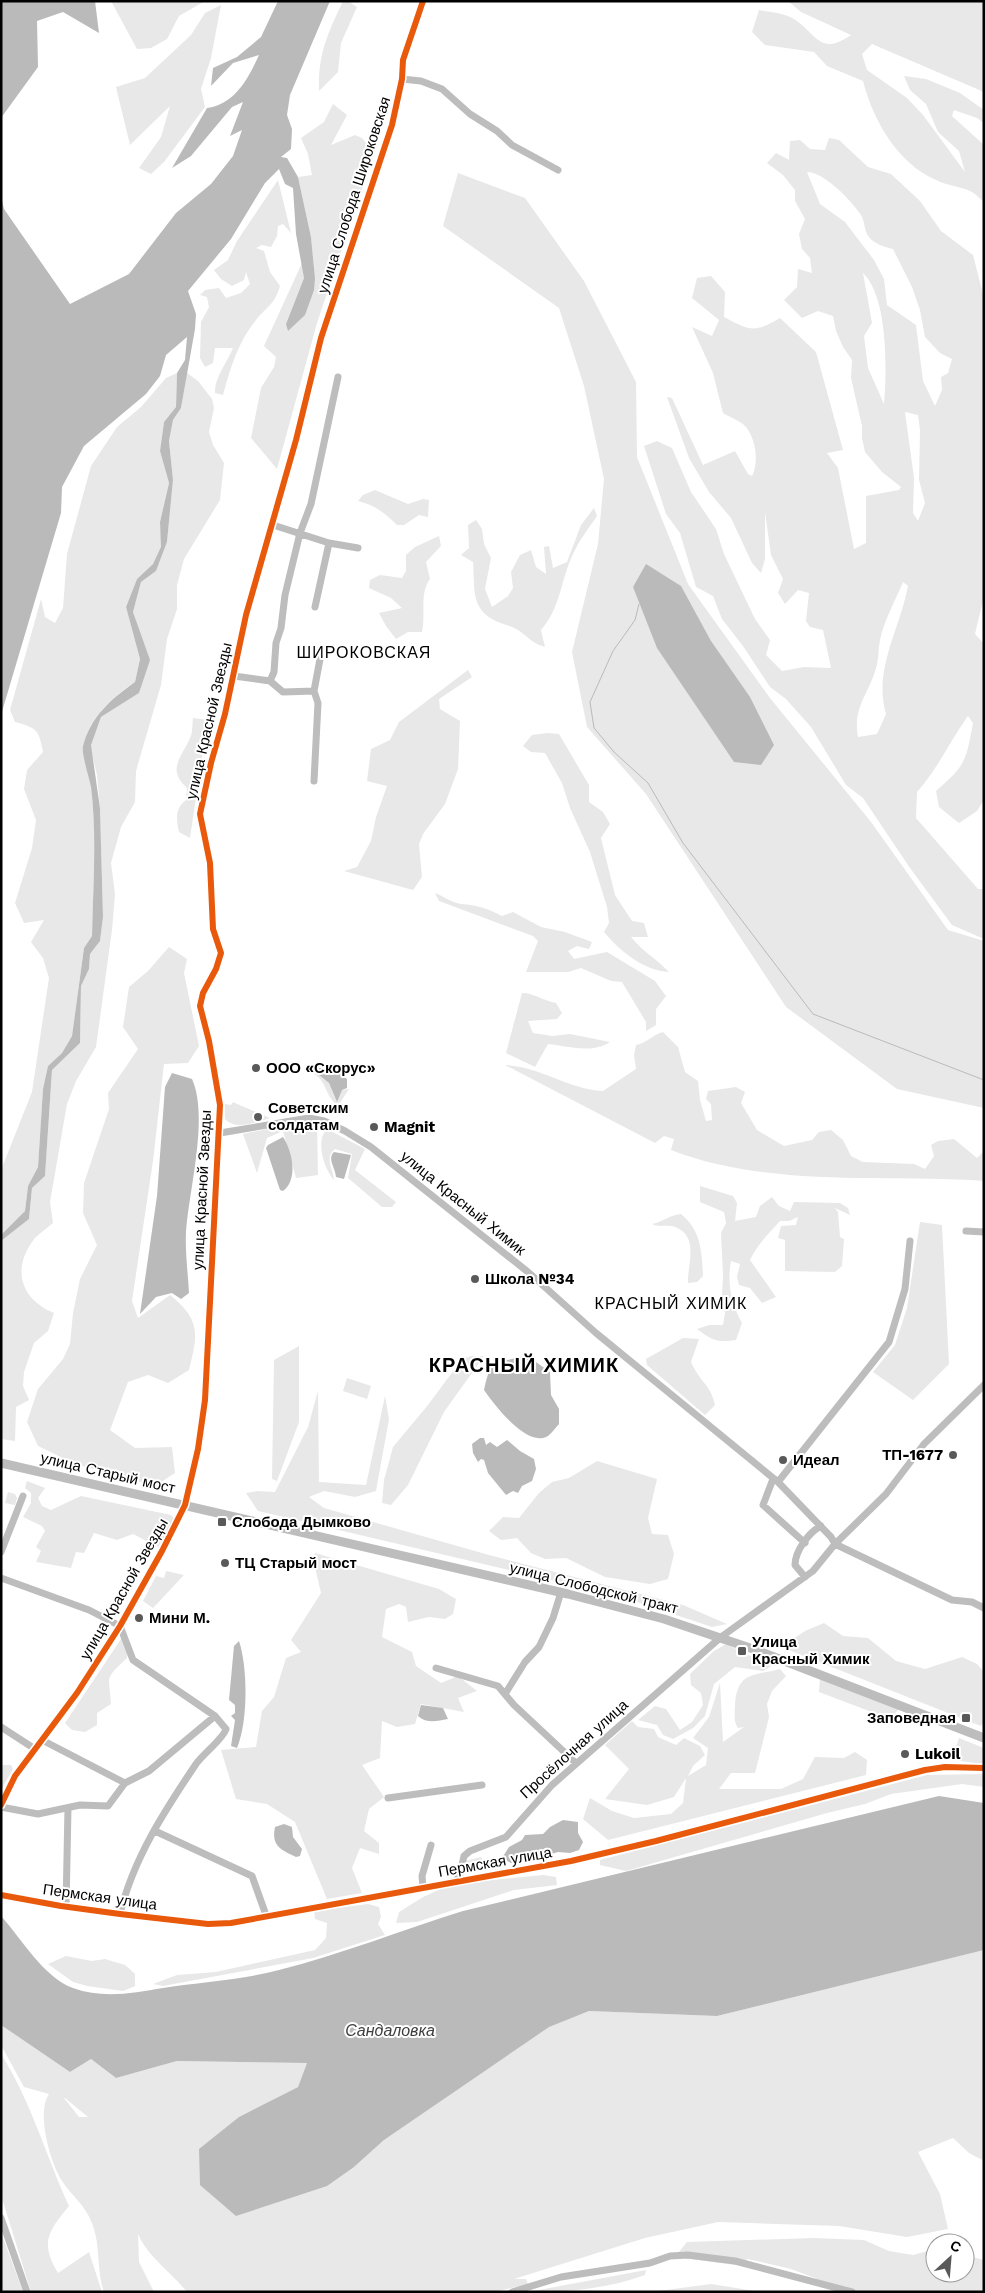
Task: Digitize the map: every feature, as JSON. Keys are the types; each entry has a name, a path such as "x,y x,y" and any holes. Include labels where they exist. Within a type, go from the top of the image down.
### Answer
{"main road":[{"name":"улица Старый мост","path":"1,1463 185,1505"},
{"name":"улица Слободской тракт","path":"185,1505 561,1592 664,1618 721,1637 983,1735"}],"street":[{"name":"улица Слобода Широковская","path":"321,338 392,125 402,79 403,60 423,1"},
{"path":"402,79 421,81 442,89 470,114 497,131 512,145 558,170"},
{"name":"улица Красной Звезды","path":"1,1806 15,1776 77,1693 120,1626 162,1551 185,1505 198,1449 203,1415 208,1306 220,1133 220,1105 210,1046 200,1006 203,993 216,969 221,949 213,929 210,863 200,814 234,676 246,615 273,525 321,338"},
{"path":"270,681 274,672 276,643 281,628 285,595 300,533 311,504 338,377"},
{"path":"273,525 329,543 358,548"},
{"path":"315,607 329,543"},
{"path":"314,781 318,703 314,691 320,659"},
{"name":"улица Красной Звезды","path":"234,676 270,681 283,692 314,691"},
{"name":"улица Красный Химик","path":"220,1133 310,1118 324,1121 356,1138 528,1272 603,1339 776,1480 821,1526 835,1544"},
{"path":"966,1231 984,1232"},
{"path":"805,1542 763,1506 763,1501 776,1480 889,1342 905,1289 910,1242"},
{"name":"Просёлочная улица","path":"456,1882 464,1856 470,1851 506,1837 529,1808 576,1763 721,1637 805,1576 886,1494 924,1444 984,1384"},
{"path":"1,1552 23,1496"},
{"path":"805,1576 797,1568 795,1562 805,1542 814,1530 821,1526"},
{"path":"835,1544 952,1600 972,1602 984,1608"},
{"path":"1,1578 89,1610 120,1626 133,1660 215,1716 226,1728 226,1732 204,1753 141,1853 120,1914"},
{"path":"505,1694 525,1662 539,1647 553,1618 561,1592"},
{"path":"436,1668 494,1685 576,1763"},
{"path":"1,1806 38,1814 80,1805 108,1806 125,1783 149,1771 215,1716"},
{"path":"1,1727 35,1749"},
{"path":"42,1740 125,1783"},
{"name":"Пермская улица","path":"2,1897 66,1907 208,1924 231,1923 571,1861 656,1841 925,1770 945,1767 984,1768"},
{"path":"388,1798 482,1785"},
{"path":"66,1907 68,1808"},
{"path":"155,1831 252,1876 266,1916"},
{"path":"423,1887 422,1876 431,1845"},
{"path":"1,2218 27,2292"},
{"path":"512,2292 561,2277 650,2263 670,2256 688,2255 735,2261 852,2292"}],"shaded area":[{"path":"111,1 205,1 179,16 167,39 151,48 137,49"},
{"path":"343,1 348,1 357,7 341,43 338,72 319,91 322,55 332,24"},
{"path":"788,1 984,1 984,92 872,44 862,54 867,70 907,98 923,115 965,172 959,151 938,132 926,104 910,90 904,76 926,79 960,93 984,110 984,123 977,118 954,110 952,116 984,145 984,202 972,192 940,182 922,172 898,151 873,111 863,81 827,66 814,52 765,45 752,32 759,10 781,14 794,19 825,43 832,44 851,35 801,12"},
{"path":"221,5 211,58 201,89 205,107 164,162 151,174 139,168 161,137 170,106 130,145 116,87 145,78 191,35 205,13"},
{"path":"333,104 347,115 331,145 355,135 362,138 374,153 317,323 277,469 251,438 261,388 274,367 276,357 264,346 302,263 304,278 286,324 315,278 311,237 298,177 312,175 308,154 301,138 324,122"},
{"path":"829,138 839,140 868,167 891,174 920,201 941,231 973,255 984,298 984,596 975,634 984,644 984,800 977,811 959,823 939,807 936,791 959,768 966,754 973,723 968,716 931,774 917,792 916,818 978,889 984,889 984,939 952,925 910,868 863,798 846,785 811,727 786,699 770,687 743,646 722,619 713,596 696,587 680,533 666,514 644,446 657,441 672,448 691,492 716,529 724,554 755,619 770,640 766,655 782,671 804,667 831,668 823,630 810,627 806,621 809,593 798,590 785,604 778,593 783,579 771,555 765,512 765,559 761,573 752,563 731,518 709,492 689,458 667,397 672,398 703,465 735,451 748,474 752,476 756,458 752,438 744,425 723,413 713,373 692,327 712,336 719,320 692,298 697,278 711,276 725,292 724,317 733,322 747,327 758,328 780,318 816,352 843,450 827,453 838,468 854,549 866,543 866,496 899,490 901,487 882,472 865,452 862,426 851,378 852,360 843,347 836,331 833,316 818,311 802,318 784,300 797,287 798,269 812,273 810,258 802,249 799,234 805,219 795,201 795,190 783,175 767,163 776,153 789,160 790,141 800,140 810,149 825,150","holes":["807,172 814,173 837,188 861,215 867,235 874,242 893,249 912,287 920,310 925,337 940,353 952,359 948,373 941,377 942,390 935,406 923,381 916,325 887,305 884,279 874,260 845,222 820,204","863,273 871,284 881,316 886,373 884,404 868,368 864,336 872,323","905,412 918,415 920,430 919,480 925,503 918,521 913,513 914,478","903,582 908,586 889,650 883,681 883,698 886,714 877,734 858,737 857,726 860,708 874,674 878,661 879,643"]},
{"path":"458,173 525,198 584,281 636,382 637,457 688,584 770,698 871,822 948,930 984,941 984,1108 897,1089 786,1007 646,794 587,727 572,652 598,544 604,479 584,386 559,308 443,226"},
{"path":"278,180 291,233 283,224 278,226 277,236 271,247 262,245 256,248 264,251 270,272 280,286 278,293 273,302 256,320 244,337 223,395 215,393 219,376 233,348 215,348 213,363 205,367 200,358 201,322 209,307 207,297 200,295 205,290 219,288 226,298 241,293 250,284 246,272 244,280 232,286 221,279 214,270 228,260 237,241"},
{"path":"177,373 176,407 164,422 160,451 169,483 160,522 162,547 153,564 137,579 126,607 140,659 135,682 110,701 103,709 91,726 83,746 84,759 91,787 94,824 92,936 84,948 72,1036 62,1053 48,1066 43,1090 38,1167 28,1186 25,1211 1,1235 1,1170 32,1092 49,978 43,958 31,942 44,920 24,923 15,903 32,848 36,820 24,789 27,770 43,752 36,731 15,722 10,710 41,599 45,617 55,623 63,608 67,554 91,466 117,427 141,407 166,378"},
{"path":"187,373 198,381 212,399 214,408 209,432 213,445 224,463 220,500 184,559 177,585 177,609 167,639 161,685 136,771 135,802 121,827 111,863 115,894 96,1047 76,1081 67,1104 50,1202 53,1223 35,1238 23,1260 23,1282 27,1291 33,1300 54,1313 48,1331 34,1343 24,1372 23,1386 29,1400 16,1407 15,1441 1,1439 1,1241 29,1219 32,1188 45,1176 52,1070 80,1043 81,986 89,969 90,954 100,941 103,917 100,808 97,775 90,745 101,717 139,693 149,660 133,612 141,582 156,571 167,542 173,480 169,441 173,420 181,408"},
{"path":"375,490 408,504 423,499 429,500 428,517 419,515 404,525 397,525 379,510 358,501 363,495"},
{"path":"594,508 597,516 574,552 553,612 541,630 545,647 537,644 516,629 486,615 477,603 475,596 473,562 461,555 469,548 468,525 476,520 482,529 484,544 491,558 485,589 492,607 508,596 513,588 511,572 520,555 531,550 536,567 546,574 544,547 549,546 553,568 567,562 581,525"},
{"path":"439,536 441,546 426,562 430,579 425,591 422,632 408,632 396,639 379,613 402,608 391,598 369,588 370,580 380,575 402,578 406,571 406,555 415,547"},
{"path":"468,670 472,677 439,699 440,709 460,721 458,769 445,804 423,834 419,844 422,877 413,890 344,871 357,867 371,841 376,817 387,786 367,781 371,749 390,740 399,722"},
{"path":"193,718 215,721 215,726 202,756 190,838 179,832 178,827 177,814 182,803 186,800 187,788 177,775 177,769 180,757 191,736"},
{"path":"559,734 589,785 589,802 603,812 610,824 601,838 615,895 632,921 644,923 648,937 631,937 669,972 651,968 633,959 604,932 609,923 607,907 590,852 570,808 562,783 545,753 531,752 523,746 532,735"},
{"path":"435,893 454,902 482,907 502,916 513,912 541,927 565,932 592,942 589,949 577,946 568,951 574,959 607,952 655,981 666,996 656,1009 656,1025 646,1031 646,1022 622,982 611,981 581,968 568,972 526,972 538,941 533,936 439,901"},
{"path":"169,947 187,959 184,973 199,1046 188,1063 164,1064 153,1161 132,1301 138,1318 170,1295 180,1304 192,1320 195,1328 194,1347 189,1370 168,1383 148,1375 128,1382 110,1430 135,1448 172,1447 175,1473 155,1486 75,1464 38,1446 27,1422 38,1389 63,1359 70,1344 73,1313 80,1279 97,1245 83,1213 84,1183 109,1109 108,1093 138,1049 123,1027 129,987 148,971"},
{"path":"522,993 531,994 556,1003 562,1013 557,1019 528,1021 533,1033 552,1036 570,1034 610,1042 596,1048 548,1044 535,1067 506,1053"},
{"path":"663,1032 678,1047 685,1072 698,1081 700,1100 706,1121 712,1120 711,1104 706,1099 708,1091 736,1087 745,1092 741,1103 757,1130 784,1146 812,1140 819,1132 831,1130 843,1140 851,1156 863,1162 914,1164 925,1169 934,1156 931,1145 938,1141 954,1139 977,1158 984,1151 984,1181 786,1175 708,1162 671,1150 674,1139 664,1136 655,1143 505,1065 530,1069 578,1086 603,1091 636,1069 634,1055 636,1045"},
{"path":"312,1066 317,1067 319,1075 329,1083 336,1100 342,1090 349,1089 338,1106 333,1102 321,1080 311,1072"},
{"path":"233,1102 270,1118 240,1125 230,1123 225,1119 225,1104 231,1105"},
{"path":"302,1122 317,1125 318,1175 296,1178 283,1131 267,1138 257,1173 243,1134"},
{"path":"327,1129 365,1149 355,1170 396,1202 392,1207 382,1207 348,1178 352,1154 335,1149 332,1152 330,1163 334,1180 324,1162 321,1148 323,1134"},
{"path":"700,1186 733,1196 737,1203 735,1221 756,1217 760,1206 772,1197 779,1206 790,1211 794,1202 840,1203 848,1208 850,1215 835,1208 838,1212 840,1237 844,1239 842,1266 835,1272 785,1271 785,1240 778,1238 781,1226 796,1225 798,1217 789,1221 780,1221 760,1244 750,1260 776,1297 762,1303 750,1288 739,1285 737,1277 740,1264 731,1261 729,1277 731,1293 742,1323 736,1340 719,1341 707,1336 697,1329 709,1325 723,1325 725,1313 722,1296 721,1233 726,1223 724,1212 700,1202"},
{"path":"681,1214 693,1227 699,1242 703,1276 697,1282 688,1283 691,1252 690,1244 683,1231 675,1227 652,1224"},
{"path":"920,1222 942,1225 949,1364 913,1400 873,1372 895,1345 907,1308"},
{"path":"683,1338 699,1339 691,1362 711,1393 715,1405 705,1415 647,1365 646,1359"},
{"path":"299,1346 299,1422 277,1481 272,1479 274,1360"},
{"path":"472,1356 484,1356 444,1412 408,1485 391,1505 382,1503 384,1480 393,1447 428,1405 462,1359"},
{"path":"347,1378 371,1386 367,1399 343,1391"},
{"path":"318,1391 319,1482 366,1485 385,1396 389,1419 376,1491 355,1497 324,1491 309,1497 324,1508 489,1555 683,1605 727,1624 712,1627 619,1596 258,1511 246,1493 257,1491 275,1492 308,1427"},
{"path":"597,1461 657,1479 648,1518 652,1534 668,1535 674,1554 668,1579 650,1584 605,1577 566,1558 545,1559 531,1553 517,1538 501,1540 489,1531 503,1517 519,1518 539,1493 552,1482 569,1478"},
{"path":"27,1481 45,1488 38,1498 42,1506 51,1510 81,1496 171,1515 175,1520 158,1547 133,1534 117,1540 94,1533 84,1553 76,1552 71,1568 36,1562 41,1551 36,1547 45,1531 42,1526 23,1517 31,1503 31,1493 25,1488"},
{"path":"8,1492 15,1494 17,1498 15,1505 5,1503"},
{"path":"315,1553 439,1589 456,1599 453,1614 445,1619 429,1617 408,1622 406,1607 399,1604 386,1609 382,1637 412,1652 416,1666 441,1683 458,1676 477,1691 458,1698 464,1712 421,1704 415,1724 397,1727 382,1721 380,1758 362,1765 384,1797 369,1809 364,1831 379,1843 379,1854 360,1848 352,1868 362,1893 327,1899 295,1822 267,1804 236,1799 221,1750 256,1747 262,1711 274,1697 286,1658 301,1652 291,1640 321,1593 313,1559"},
{"path":"166,1571 184,1575 153,1608 143,1601 156,1576 164,1578"},
{"path":"824,1623 843,1636 868,1638 896,1661 925,1669 962,1657 977,1664 984,1672 984,1721 981,1726 781,1647 805,1631"},
{"path":"123,1636 128,1644 127,1658 111,1674 109,1682 111,1704 97,1713 97,1725 85,1732 72,1730 65,1723"},
{"path":"726,1644 771,1666 763,1671 735,1667 714,1684 705,1716 693,1728 673,1739 663,1735 657,1725 638,1720 655,1706 666,1709 680,1730 692,1722 703,1705 701,1693 691,1685 690,1674 714,1651"},
{"path":"780,1669 786,1676 772,1691 767,1704 769,1717 755,1773 731,1773 719,1789 781,1789 803,1779 815,1757 844,1758 855,1752 867,1760 866,1775 608,1840 583,1819 590,1798 612,1811 634,1818 671,1814 683,1803 686,1778 674,1797 647,1805 605,1799 629,1769 605,1745 632,1721 638,1727 654,1729 658,1737 676,1745 684,1738 700,1746 705,1755 693,1766 688,1776 706,1765 708,1748 693,1738 709,1717 720,1683 723,1742 744,1727 738,1728 735,1723 736,1694 739,1686 749,1677"},
{"path":"820,1678 899,1709 890,1719 819,1692"},
{"path":"959,1738 984,1748 984,1764 952,1760"},
{"path":"1,1765 11,1765 13,1769 1,1790"},
{"path":"984,1774 984,1787 962,1784 891,1794 865,1804 827,1813 626,1871 600,1865 600,1860 927,1775"},
{"path":"481,1857 488,1870 465,1871 465,1861"},
{"path":"543,1875 556,1877 557,1885 514,1890 417,1922 396,1923 399,1912 423,1897 452,1884"},
{"path":"368,1904 379,1907 381,1917 378,1924 385,1935 313,1958 163,1986 153,1984 177,1975 216,1972 315,1950 326,1938 327,1923 315,1919 314,1911"},
{"path":"984,1950 984,2161 969,2153 953,2138 918,2152 940,2194 948,2229 907,2237 839,2226 718,2222 645,2238 514,2279 526,2279 528,2284 494,2292 187,2292 148,2250 138,2234 139,2262 154,2292 104,2292 96,2238 91,2221 57,2173 49,2150 44,2125 44,2113 45,2102 49,2094 24,2087 1,2045 1,2025 70,2072 91,2059 116,2078 177,2061 307,2063 298,2087 239,2117 354,2167 384,2140 549,2026 589,2011 717,2016","holes":["64,2098 65,2098 88,2117 79,2117"]},
{"path":"66,1956 92,1961 105,1959 125,1965 135,1974 135,1986 123,1991 73,1982 48,1964"},
{"path":"1,2054 30,2110 69,2206 56,2223 49,2237 49,2253 52,2262 58,2273 89,2252 102,2292 31,2292 1,2195"},
{"path":"1,2232 23,2292 1,2292"},
{"path":"814,2238 864,2240 889,2251 913,2255 925,2252 925,2283 975,2283 975,2258 984,2260 984,2292 840,2292 815,2278 791,2269 748,2259 735,2265 675,2257 687,2242"},
{"path":"646,2270 645,2275 602,2287 528,2292"},
{"path":"711,2284 761,2292 651,2292"}],"water":[{"path":"1,1 95,1 99,33 63,12 37,21 38,67 1,118"},
{"path":"278,1 330,1 290,95 287,115 292,129 291,149 281,157 287,158 298,177 311,237 315,278 314,290 305,315 288,331 286,324 304,278 296,234 293,188 285,184 279,169 265,183 231,239 188,291 196,314 195,329 181,408 173,420 169,441 173,480 167,542 156,571 141,582 133,612 150,660 139,693 101,717 91,745 100,808 103,917 100,941 90,954 89,969 81,986 80,1043 52,1070 45,1176 32,1188 29,1219 1,1241 1,1235 25,1211 28,1186 38,1167 43,1089 48,1066 62,1053 72,1036 84,948 92,936 94,824 91,787 84,759 83,746 91,726 103,709 135,682 140,659 126,607 137,579 153,564 161,547 160,522 169,483 160,451 164,422 176,407 177,373 185,360 187,337 166,355 160,376 146,394 84,446 62,487 61,513 1,715 1,197 4,209 70,304 129,274 176,213 211,184 233,156 242,130 230,136 243,102 232,107 191,156 172,168 207,108 217,106 233,96 245,81 259,55 233,63 211,86 213,68 237,57 261,37"},
{"path":"646,564 681,586 711,641 750,697 774,745 761,765 734,762 657,648 633,587"},
{"path":"318,1068 337,1071 347,1079 347,1088 342,1090 337,1102 329,1083 319,1075"},
{"path":"172,1073 192,1079 197,1095 199,1113 186,1232 189,1293 181,1299 172,1293 156,1297 140,1314 157,1196 165,1087"},
{"path":"283,1137 291,1158 292,1173 288,1186 283,1191 280,1190 266,1148"},
{"path":"334,1152 351,1155 344,1179 336,1177 331,1160"},
{"path":"526,1355 550,1372 551,1395 559,1409 559,1424 548,1436 540,1438 521,1431 503,1414 484,1390 493,1366 502,1361"},
{"path":"480,1438 484,1438 486,1445 490,1442 497,1447 507,1440 520,1451 534,1459 536,1469 532,1481 522,1486 518,1493 513,1491 506,1495 488,1473 484,1460 481,1459 478,1462 473,1453 472,1444"},
{"path":"239,1641 244,1665 246,1695 241,1737 237,1748 231,1746 235,1720 231,1716 235,1713 235,1705 229,1700 234,1646"},
{"path":"421,1705 443,1708 448,1719 432,1721 421,1719 418,1716"},
{"name":"Сандаловка","path":"939,1796 984,1803 984,1950 717,2016 589,2011 549,2027 384,2140 354,2167 327,2186 236,2216 200,2185 199,2149 239,2117 298,2087 307,2063 177,2061 116,2078 91,2059 70,2072 1,2025 1,1916 43,1966 62,1983 73,1988 96,1993 129,1993 236,1979 279,1970 463,1911"},
{"path":"563,1820 578,1822 578,1833 583,1842 579,1850 570,1853 558,1852 525,1862 511,1863 502,1858 509,1847 522,1840 525,1835 543,1834 550,1827"},
{"path":"284,1824 292,1827 293,1837 302,1849 300,1856 296,1857 286,1852 278,1846 274,1839 275,1827"}],"waterway":[{"path":"639,604 635,620 613,651 590,702 594,728 614,752 648,783 683,843 813,1014 984,1080"}],"cycle path":[{"path":"1,1805 15,1776 77,1693 120,1626 162,1551 185,1505 198,1449 205,1400 220,1105 209,1041 200,1006 203,993 216,969 221,953 213,929 210,863 200,814 211,763 225,714 246,615 296,440 321,338 392,125 402,79 403,60 423,1"},
{"path":"1,1895 120,1914 208,1924 231,1923 571,1861 656,1841 925,1770 945,1767 984,1768"}],"place":[{"name":"ООО «Скорус»","path":"256,1068"},
{"name":"Советским солдатам","path":"258,1117"},
{"name":"Magnit","path":"374,1127"},
{"name":"Школа №34","path":"475,1279"},
{"name":"ТП-1677","path":"953,1455"},
{"name":"Идеал","path":"783,1460"},
{"name":"Слобода Дымково","path":"222,1522"},
{"name":"ТЦ Старый мост","path":"225,1563"},
{"name":"Мини М.","path":"139,1618"},
{"name":"Улица Красный Химик","path":"742,1651"},
{"name":"Заповедная","path":"966,1718"},
{"name":"Lukoil","path":"905,1754"}],"district":[{"name":"ШИРОКОВСКАЯ","path":"364,652"},
{"name":"КРАСНЫЙ ХИМИК","path":"671,1303"},
{"name":"КРАСНЫЙ ХИМИК","path":"524,1365"}]}
